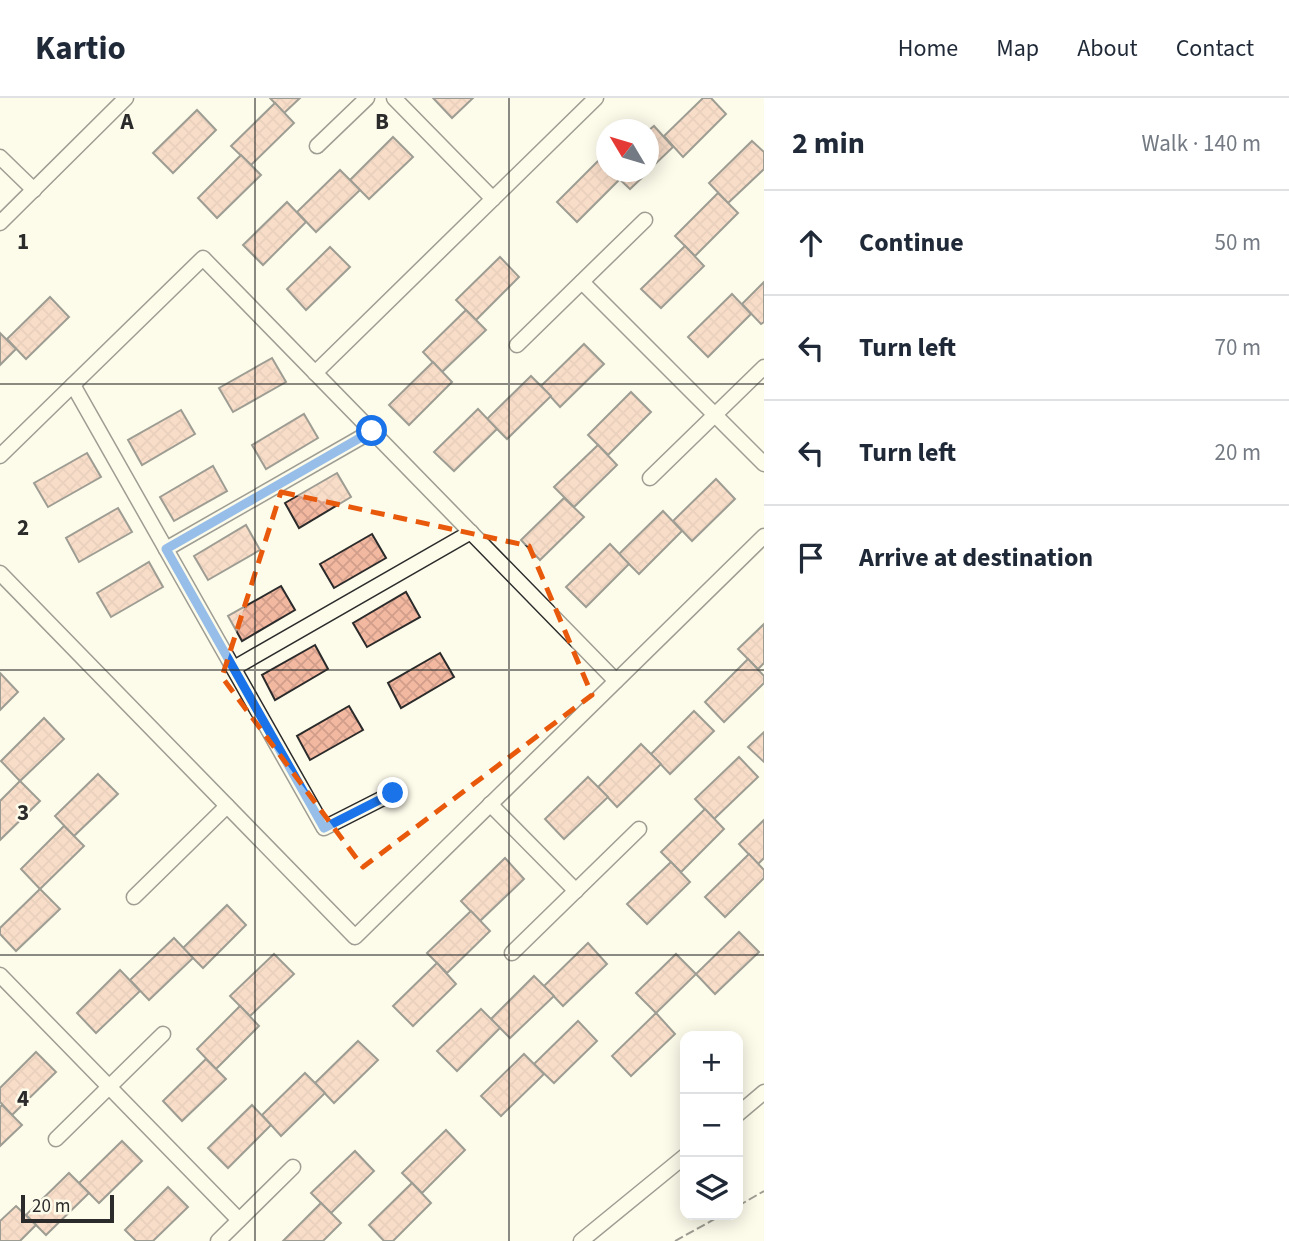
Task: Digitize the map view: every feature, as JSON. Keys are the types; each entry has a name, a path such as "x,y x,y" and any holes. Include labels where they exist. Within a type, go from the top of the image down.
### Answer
{"lane":[{"path":"0,223 126,98"},
{"path":"317,146 367,98"},
{"path":"394,98 493,199"},
{"path":"315,373 596,98"},
{"path":"0,157 34,190"},
{"path":"517,345 645,220"},
{"path":"0,456 203,258 616,681"},
{"path":"582,282 764,464"},
{"path":"650,478 764,367"},
{"path":"73,385 324,828 393,793"},
{"path":"166,549 372,431"},
{"path":"234,668 471,532"},
{"path":"0,573 355,937 764,536"},
{"path":"490,804 576,891"},
{"path":"134,897 227,806"},
{"path":"512,953 639,829"},
{"path":"0,975 239,1220"},
{"path":"56,1139 163,1034"},
{"path":"743,1110 764,1092"},
{"path":"581,1241 684,1157"},
{"path":"218,1241 293,1167"}],"highlighted area":[{"path":"281,492 529,546 592,695 363,867 222,677"}],"building":[{"path":"270,98 300,98 284,113"},
{"path":"433,98 473,98 452,118"},
{"path":"703,98 711,98 726,114 683,157 664,136"},
{"path":"275,103 294,123 251,165 231,146"},
{"path":"197,110 216,130 173,173 153,153"},
{"path":"659,132 673,147 659,160"},
{"path":"393,137 413,157 369,199 350,180"},
{"path":"752,141 764,152 764,169 728,203 709,183"},
{"path":"241,155 261,175 217,218 198,198"},
{"path":"596,163 596,182 617,182 577,222 557,202"},
{"path":"340,170 360,190 316,232 297,212"},
{"path":"623,182 637,182 630,189"},
{"path":"718,193 738,213 695,256 675,236"},
{"path":"287,202 306,222 263,265 243,245"},
{"path":"685,246 704,266 661,308 641,289"},
{"path":"330,247 350,267 306,310 287,289"},
{"path":"500,257 519,277 476,320 456,300"},
{"path":"764,282 764,322 761,324 742,304"},
{"path":"732,294 751,314 708,357 688,337"},
{"path":"50,297 69,317 26,359 7,339"},
{"path":"466,310 486,330 442,372 423,352"},
{"path":"0,333 16,349 0,365"},
{"path":"584,344 604,364 560,407 541,386"},
{"path":"272,358 286,382 233,412 219,388"},
{"path":"433,362 452,382 409,425 389,405"},
{"path":"531,376 551,396 507,439 487,419"},
{"path":"631,392 651,412 608,455 588,435"},
{"path":"478,409 497,429 454,471 434,452"},
{"path":"181,410 195,434 142,465 128,440"},
{"path":"304,414 318,438 266,469 252,445"},
{"path":"598,445 617,465 574,507 554,487"},
{"path":"87,453 101,477 48,507 34,483"},
{"path":"213,466 227,491 174,521 160,497"},
{"path":"337,473 351,497 299,528 285,503"},
{"path":"716,479 735,499 692,541 673,521"},
{"path":"564,498 584,517 540,560 521,540"},
{"path":"118,508 132,532 79,562 66,538"},
{"path":"663,511 682,531 639,574 619,554"},
{"path":"246,525 260,550 208,580 194,556"},
{"path":"372,534 386,558 334,588 320,564"},
{"path":"610,544 629,564 586,607 566,587"},
{"path":"149,562 163,587 111,617 97,593"},
{"path":"281,586 295,610 242,641 228,616"},
{"path":"406,592 420,617 367,647 353,623"},
{"path":"764,624 764,663 758,669 738,649"},
{"path":"315,645 328,669 275,700 262,675"},
{"path":"440,653 454,677 401,708 388,683"},
{"path":"748,659 764,676 764,683 724,722 705,702"},
{"path":"0,673 18,692 0,710"},
{"path":"349,706 363,730 310,760 297,736"},
{"path":"694,711 714,731 670,774 651,754"},
{"path":"44,718 64,739 20,781 1,761"},
{"path":"764,732 764,762 748,747"},
{"path":"641,744 661,764 617,807 598,787"},
{"path":"739,757 758,777 714,819 695,799"},
{"path":"98,774 118,794 74,836 55,816"},
{"path":"588,777 608,797 564,839 545,819"},
{"path":"20,781 40,801 0,840 0,801"},
{"path":"705,809 724,829 681,872 661,852"},
{"path":"764,820 764,858 758,864 739,844"},
{"path":"64,826 84,846 40,889 21,869"},
{"path":"749,854 764,870 764,878 725,917 705,897"},
{"path":"505,858 524,879 480,921 461,901"},
{"path":"671,862 690,882 647,924 627,904"},
{"path":"40,889 60,909 16,951 0,934 0,928"},
{"path":"227,905 246,925 203,968 183,948"},
{"path":"471,911 490,931 447,973 427,953"},
{"path":"739,932 759,952 715,994 696,974"},
{"path":"174,938 193,958 149,1000 130,980"},
{"path":"588,943 607,964 563,1006 544,986"},
{"path":"274,954 294,974 250,1016 230,996"},
{"path":"676,954 696,974 656,1013 636,993"},
{"path":"437,963 456,984 413,1026 393,1006"},
{"path":"120,970 140,991 96,1033 77,1013"},
{"path":"534,976 554,996 510,1038 491,1019"},
{"path":"240,1006 259,1026 216,1069 197,1049"},
{"path":"481,1009 500,1028 457,1071 437,1051"},
{"path":"656,1013 675,1034 631,1076 612,1056"},
{"path":"578,1021 597,1041 554,1083 534,1064"},
{"path":"358,1041 378,1060 334,1103 315,1083"},
{"path":"36,1052 56,1072 12,1115 0,1102 0,1088"},
{"path":"524,1054 544,1074 501,1116 481,1096"},
{"path":"206,1059 226,1079 182,1121 163,1101"},
{"path":"305,1073 325,1093 281,1136 262,1115"},
{"path":"2,1105 22,1125 0,1146 0,1107"},
{"path":"252,1105 271,1125 228,1168 208,1148"},
{"path":"446,1130 465,1150 422,1193 402,1173"},
{"path":"122,1141 142,1161 99,1203 79,1183"},
{"path":"355,1151 374,1171 331,1213 311,1193"},
{"path":"69,1173 89,1193 46,1235 26,1215"},
{"path":"412,1183 431,1203 393,1241 384,1241 369,1225"},
{"path":"168,1187 188,1207 153,1241 136,1241 125,1230"},
{"path":"321,1203 341,1223 323,1241 283,1241"},
{"path":"16,1206 36,1225 20,1241 0,1241 0,1221"}],"fence":[{"path":"743,1203 764,1191"},
{"path":"675,1241 713,1220"}],"route":[{"path":"372,431 166,549 324,828 393,793"}]}
